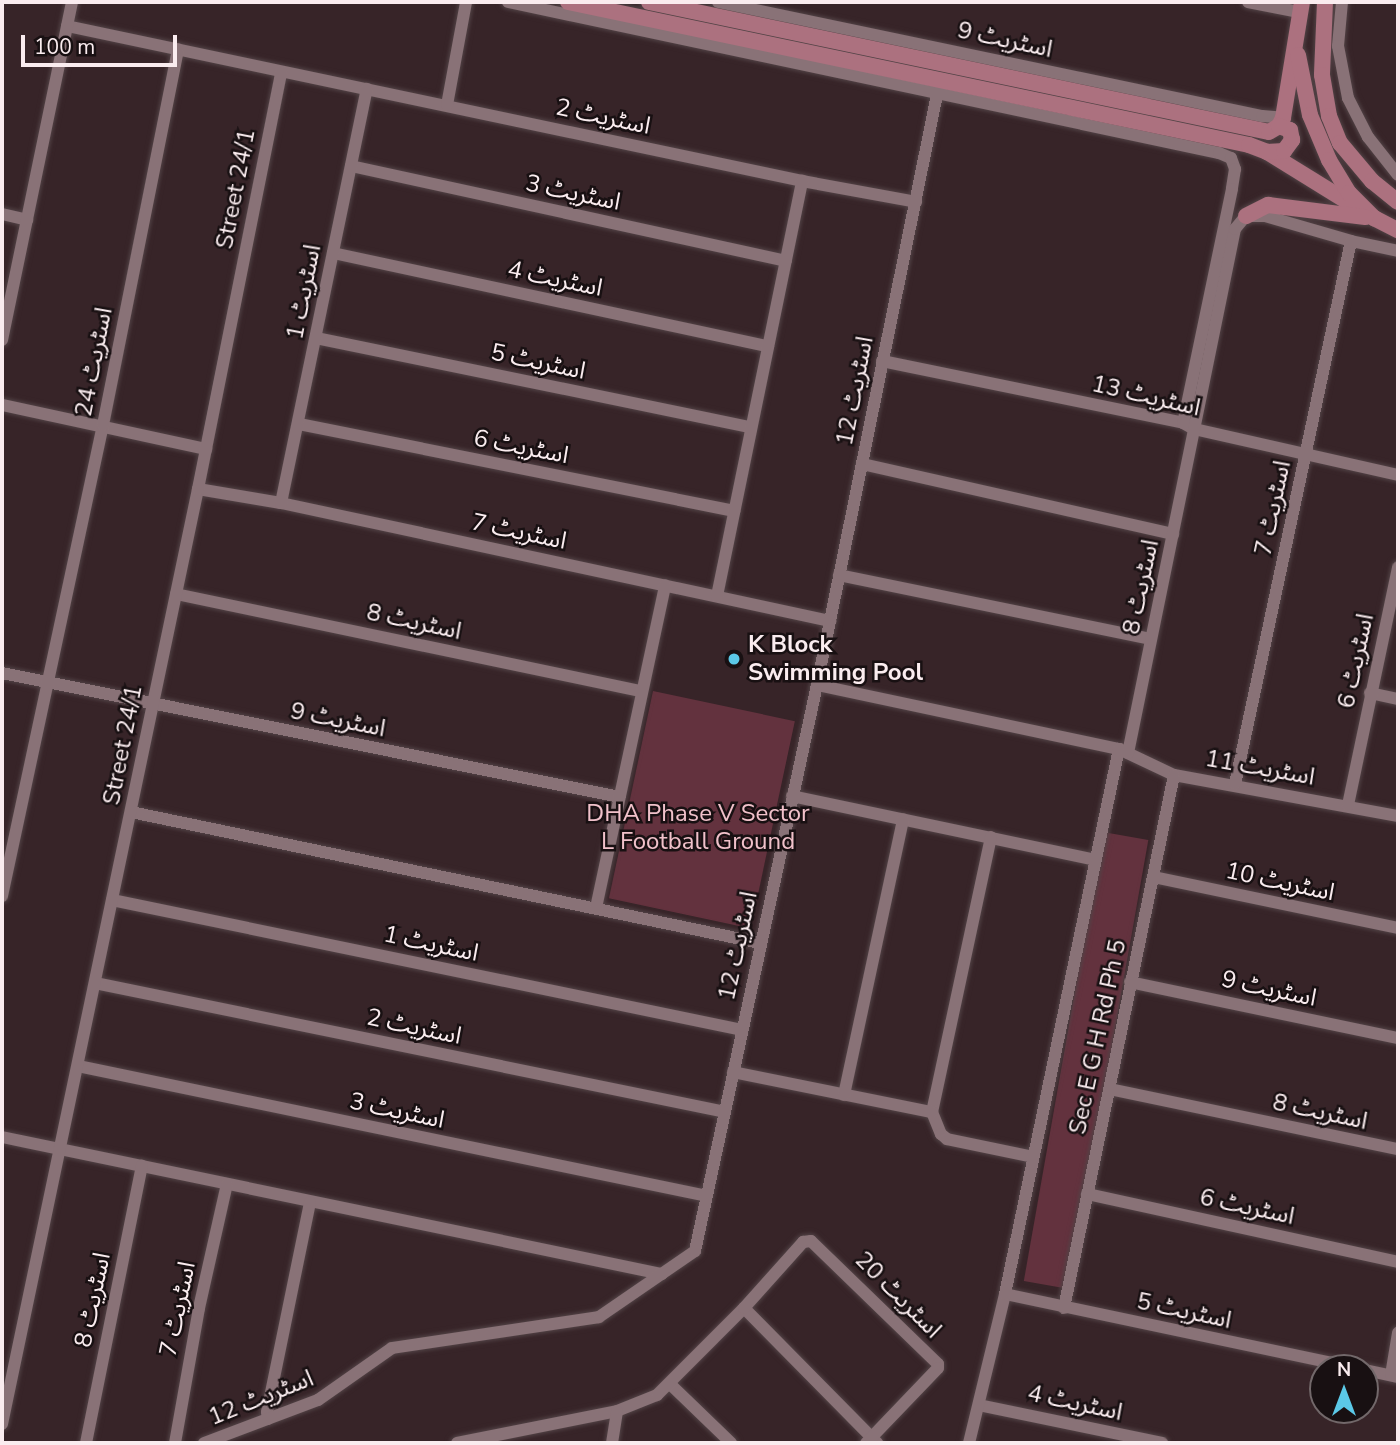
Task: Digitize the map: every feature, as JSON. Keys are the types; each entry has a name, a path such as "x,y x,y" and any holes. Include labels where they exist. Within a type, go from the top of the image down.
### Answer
{"main road":[{"path":"568,2 939,87 1236,142 1267,152 1398,230"},
{"path":"649,2 1269,132 1281,122 1296,47 1300,7"},
{"path":"1325,2 1322,75 1329,116 1340,143 1372,181 1398,202"},
{"path":"1296,47 1310,115 1320,142 1349,193 1374,218"},
{"path":"1267,152 1284,151 1293,140 1290,130 1281,122"},
{"path":"1246,216 1268,205 1374,218"}],"street":[{"path":"2,340 72,2"},
{"path":"447,105 466,2"},
{"name":"اسٹریٹ 8","path":"508,2 939,87 1226,155 1231,158 1235,169 1188,426 1173,534 1151,639 1095,860 1005,1294 969,1443"},
{"name":"اسٹریٹ 9","path":"718,2 1281,122"},
{"path":"1248,2 1300,7"},
{"path":"1342,2 1338,46 1348,98 1368,137 1398,175"},
{"name":"اسٹریٹ 2","path":"67,26 802,181 915,202"},
{"name":"اسٹریٹ 24","path":"47,683 103,425 178,49"},
{"name":"Street 24/1","path":"2,1424 198,489 281,72"},
{"name":"اسٹریٹ 12","path":"204,1443 318,1400 392,1348 598,1317 695,1251 817,685 939,87"},
{"name":"اسٹریٹ 1","path":"281,503 367,89"},
{"name":"اسٹریٹ 3","path":"351,166 786,261"},
{"path":"717,596 802,181"},
{"path":"2,214 27,220"},
{"path":"1188,426 1235,229 1246,216 1265,216 1351,241 1398,251"},
{"name":"اسٹریٹ 7","path":"1236,784 1351,241"},
{"name":"اسٹریٹ 4","path":"333,253 768,346"},
{"name":"اسٹریٹ 5","path":"316,338 751,427"},
{"name":"اسٹریٹ 13","path":"883,361 1188,426 1398,475"},
{"path":"2,405 206,449"},
{"name":"اسٹریٹ 6","path":"299,424 734,510"},
{"path":"862,464 1173,534"},
{"name":"اسٹریٹ 7","path":"198,489 281,503 830,621"},
{"name":"اسٹریٹ 6","path":"1349,805 1398,566"},
{"path":"839,575 1151,639"},
{"path":"596,908 665,585"},
{"name":"اسٹریٹ 8","path":"176,594 642,691"},
{"name":"اسٹریٹ 9","path":"2,673 620,797"},
{"path":"2,896 47,683"},
{"name":"اسٹریٹ 11","path":"817,685 1123,751 1174,775 1236,784 1398,816"},
{"path":"1370,693 1398,699"},
{"name":"Sec E G H Rd Ph 5","path":"1064,1308 1174,775"},
{"path":"792,796 1095,860"},
{"path":"131,812 760,943"},
{"path":"844,1095 902,820"},
{"path":"991,837 932,1112 941,1134 947,1139 1033,1157"},
{"name":"اسٹریٹ 10","path":"1154,877 1398,928"},
{"name":"اسٹریٹ 1","path":"112,900 742,1030"},
{"name":"اسٹریٹ 9","path":"1130,982 1398,1038"},
{"name":"اسٹریٹ 2","path":"95,983 724,1112"},
{"name":"اسٹریٹ 3","path":"78,1066 707,1196"},
{"path":"733,1072 932,1112"},
{"name":"اسٹریٹ 8","path":"1110,1089 1398,1149"},
{"path":"2,1137 663,1274"},
{"name":"اسٹریٹ 8","path":"86,1443 142,1166"},
{"name":"اسٹریٹ 7","path":"175,1443 199,1308 227,1184"},
{"name":"اسٹریٹ 6","path":"1087,1194 1398,1262"},
{"path":"268,1419 267,1412 310,1202"},
{"name":"اسٹریٹ 20","path":"744,1308 803,1242 811,1241 938,1364 938,1368 872,1441"},
{"name":"اسٹریٹ 5","path":"1005,1294 1309,1359"},
{"path":"457,1443 484,1441 647,1401 670,1384 744,1308 872,1441"},
{"path":"1394,1376 1398,1333"},
{"path":"670,1384 727,1442"},
{"name":"اسٹریٹ 4","path":"979,1405 1161,1443"},
{"path":"612,1443 617,1410"}],"green space":[{"name":"DHA Phase V Sector L Football Ground","path":"653,691 795,721 751,929 609,898"},
{"path":"1103,832 1148,840 1069,1289 1024,1281"}],"place":[{"name":"K Block Swimming Pool","path":"734,659"}]}
